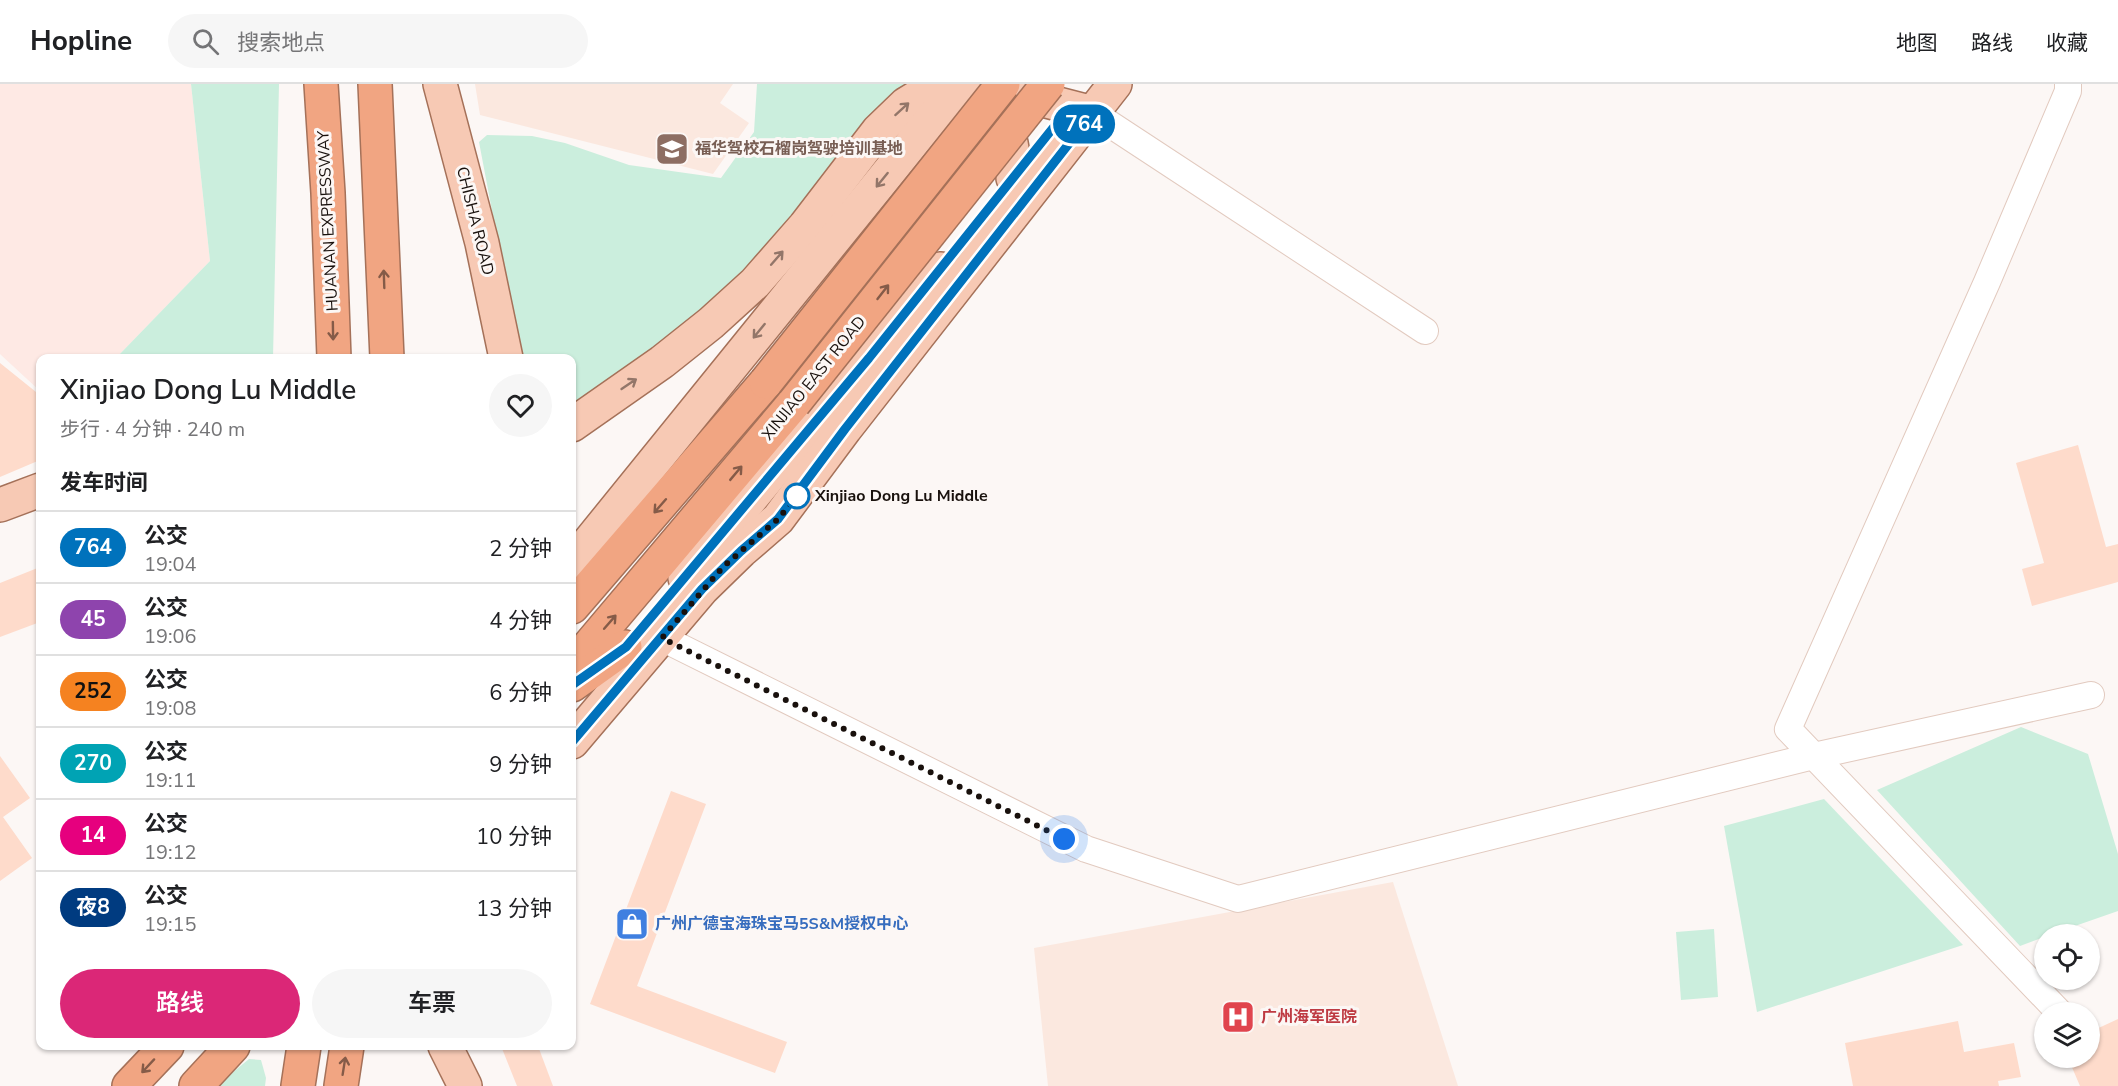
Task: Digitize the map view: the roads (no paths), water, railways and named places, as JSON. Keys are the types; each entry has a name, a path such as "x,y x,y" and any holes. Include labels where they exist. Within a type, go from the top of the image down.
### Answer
{"highway":[{"name":"HUANAN EXPRESSWAY","path":"321,84 328,193 334,354"},
{"path":"375,84 387,354"},
{"path":"576,601 766,382 1003,84"},
{"name":"XINJIAO EAST ROAD","path":"576,661 794,403 1074,94"},
{"path":"576,682 626,647"},
{"path":"129,1086 163,1050"},
{"path":"196,1086 229,1050"},
{"path":"298,1086 303,1050"},
{"path":"341,1086 346,1050"}],"main road":[{"name":"CHISHA ROAD","path":"440,84 482,243 505,354"},
{"path":"576,419 670,355 711,323 755,283 805,226 878,131 906,104 939,84"},
{"path":"576,558 615,506 960,84"},
{"path":"981,84 1074,94 1115,84"},
{"path":"1036,84 1074,94"},
{"path":"626,647 862,368 1013,178 1074,94"},
{"path":"576,737 716,574 778,519 795,498 845,429 1074,94"},
{"path":"919,135 952,110 982,106 993,112 1006,126 1013,152 1013,178"},
{"path":"0,505 36,492"},
{"path":"576,535 615,506"},
{"path":"196,1086 238,1050"}],"street":[{"path":"2049,1002 1788,729 1988,282 2068,84"},
{"path":"1074,94 1425,331"},
{"path":"662,638 1086,849 1238,899 1814,756 2091,695"}],"place":[{"name":"福华驾校石榴岗驾驶培训基地","path":"672,149"},
{"name":"Xinjiao Dong Lu Middle","path":"797,496"},
{"name":"广州广德宝海珠宝马5S&M授权中心","path":"632,924"},
{"name":"广州海军医院","path":"1238,1017"}]}
